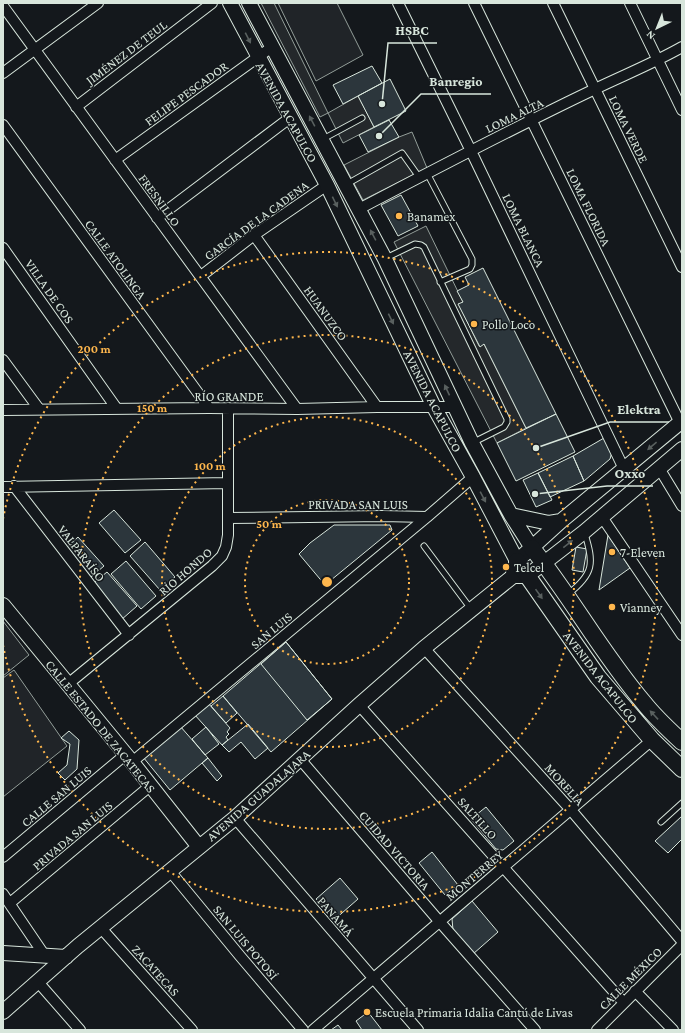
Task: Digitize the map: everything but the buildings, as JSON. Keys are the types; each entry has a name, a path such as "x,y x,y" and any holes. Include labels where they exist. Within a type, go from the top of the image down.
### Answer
{"main road":[{"name":"AVENIDA ACAPULCO","path":"230,3 327,185 434,407 473,477 517,562 519,576 598,677 652,740 682,769"},
{"name":"AVENIDA ACAPULCO","path":"249,3 385,259 472,443 510,514 532,548 631,688 644,705 682,742"},
{"path":"517,562 562,521 681,422"},
{"name":"AVENIDA GUADALAJARA","path":"3,1012 66,957 235,818 424,648 471,610 519,576 544,563 584,532 682,449"},
{"path":"510,514 549,523 562,521"},
{"name":"CALLE ESTADO DE ZACATECAS","path":"3,605 199,847"},
{"path":"3,953 66,957"}],"street":[{"name":"JIMÉNEZ DE TEUL","path":"76,107 212,3"},
{"name":"LOMA BLANCA","path":"398,3 471,150 624,469"},
{"name":"LOMA FLORIDA","path":"474,3 681,422"},
{"name":"LOMA VERDE","path":"553,3 682,267"},
{"path":"630,3 682,110"},
{"path":"3,73 92,5"},
{"name":"FRESNILLO","path":"3,6 297,409"},
{"name":"FELIPE PESCADOR","path":"114,160 272,47"},
{"name":"LOMA ALTA","path":"359,209 471,150 533,121 595,89 659,60 682,47"},
{"path":"157,218 291,117"},
{"name":"CALLE ATOLINGA","path":"3,125 209,408"},
{"name":"GARCÍA DE LA CADENA","path":"201,276 254,235 327,185"},
{"name":"HUANUZCO","path":"254,235 377,407"},
{"name":"VILLA DE COS","path":"3,248 117,408"},
{"path":"3,360 39,409"},
{"name":"RÍO GRANDE","path":"3,410 117,408 297,409 455,407"},
{"name":"RÍO HONDO","path":"68,684 201,576 222,556 226,547 228,518 228,408"},
{"path":"659,468 682,506"},
{"path":"427,517 473,477"},
{"path":"3,486 227,483"},
{"name":"VALPARAÍSO","path":"14,486 129,635"},
{"name":"PRIVADA SAN LUIS","path":"228,518 382,516 427,517"},
{"name":"SAN LUIS","path":"128,758 427,517"},
{"path":"602,517 682,635"},
{"name":"MORELIA","path":"424,648 571,810 682,941"},
{"name":"SALTILLO","path":"360,705 624,1002"},
{"name":"MONTERREY","path":"313,1030 652,740"},
{"name":"CALLE SAN LUIS","path":"3,857 128,758"},
{"name":"CUIDAD VICTORIA","path":"300,760 535,1030"},
{"name":"PRIVADA SAN LUIS","path":"10,903 150,786"},
{"name":"PANAMÁ","path":"235,818 418,1030"},
{"name":"SAN LUIS POTOSÍ","path":"170,871 240,956 304,1030"},
{"path":"3,894 45,956"},
{"name":"ZACATECAS","path":"101,928 192,1030"},
{"name":"CALLE MÉXICO","path":"597,1030 682,945"},
{"path":"38,982 80,1030"},
{"path":"635,991 673,1030"}],"lane":[{"path":"322,140 362,118"},
{"path":"346,185 402,153 423,175 472,259 470,269 440,282"},
{"path":"385,259 415,244 422,245 507,419 508,422 504,427 472,443"},
{"path":"566,596 583,581 590,568 591,557 584,532"},
{"path":"424,546 471,610"},
{"path":"661,822 682,803"}],"shaded area":[{"path":"261,3 274,3 328,113 320,117"},
{"path":"278,3 337,3 363,55 316,81"},
{"path":"358,96 374,127 343,143 328,113"},
{"path":"412,132 427,168 363,200 344,165"},
{"path":"426,226 463,302 459,305 479,346 484,344 526,428 497,443 394,242"},
{"path":"3,621 29,655 3,676"},
{"path":"14,670 67,746 3,797 3,678"}],"place":[{"name":"HSBC","path":"382,104"},
{"name":"Banregio","path":"379,136"},
{"name":"Banamex","path":"399,216"},
{"name":"Pollo Loco","path":"474,324"},
{"name":"Elektra","path":"536,448"},
{"name":"Oxxo","path":"535,494"},
{"name":"7-Eleven","path":"612,552"},
{"name":"Telcel","path":"506,567"},
{"name":"Vianney","path":"612,607"},
{"name":"Escuela Primaria Idalia Cantú de Livas","path":"367,1012"}]}
